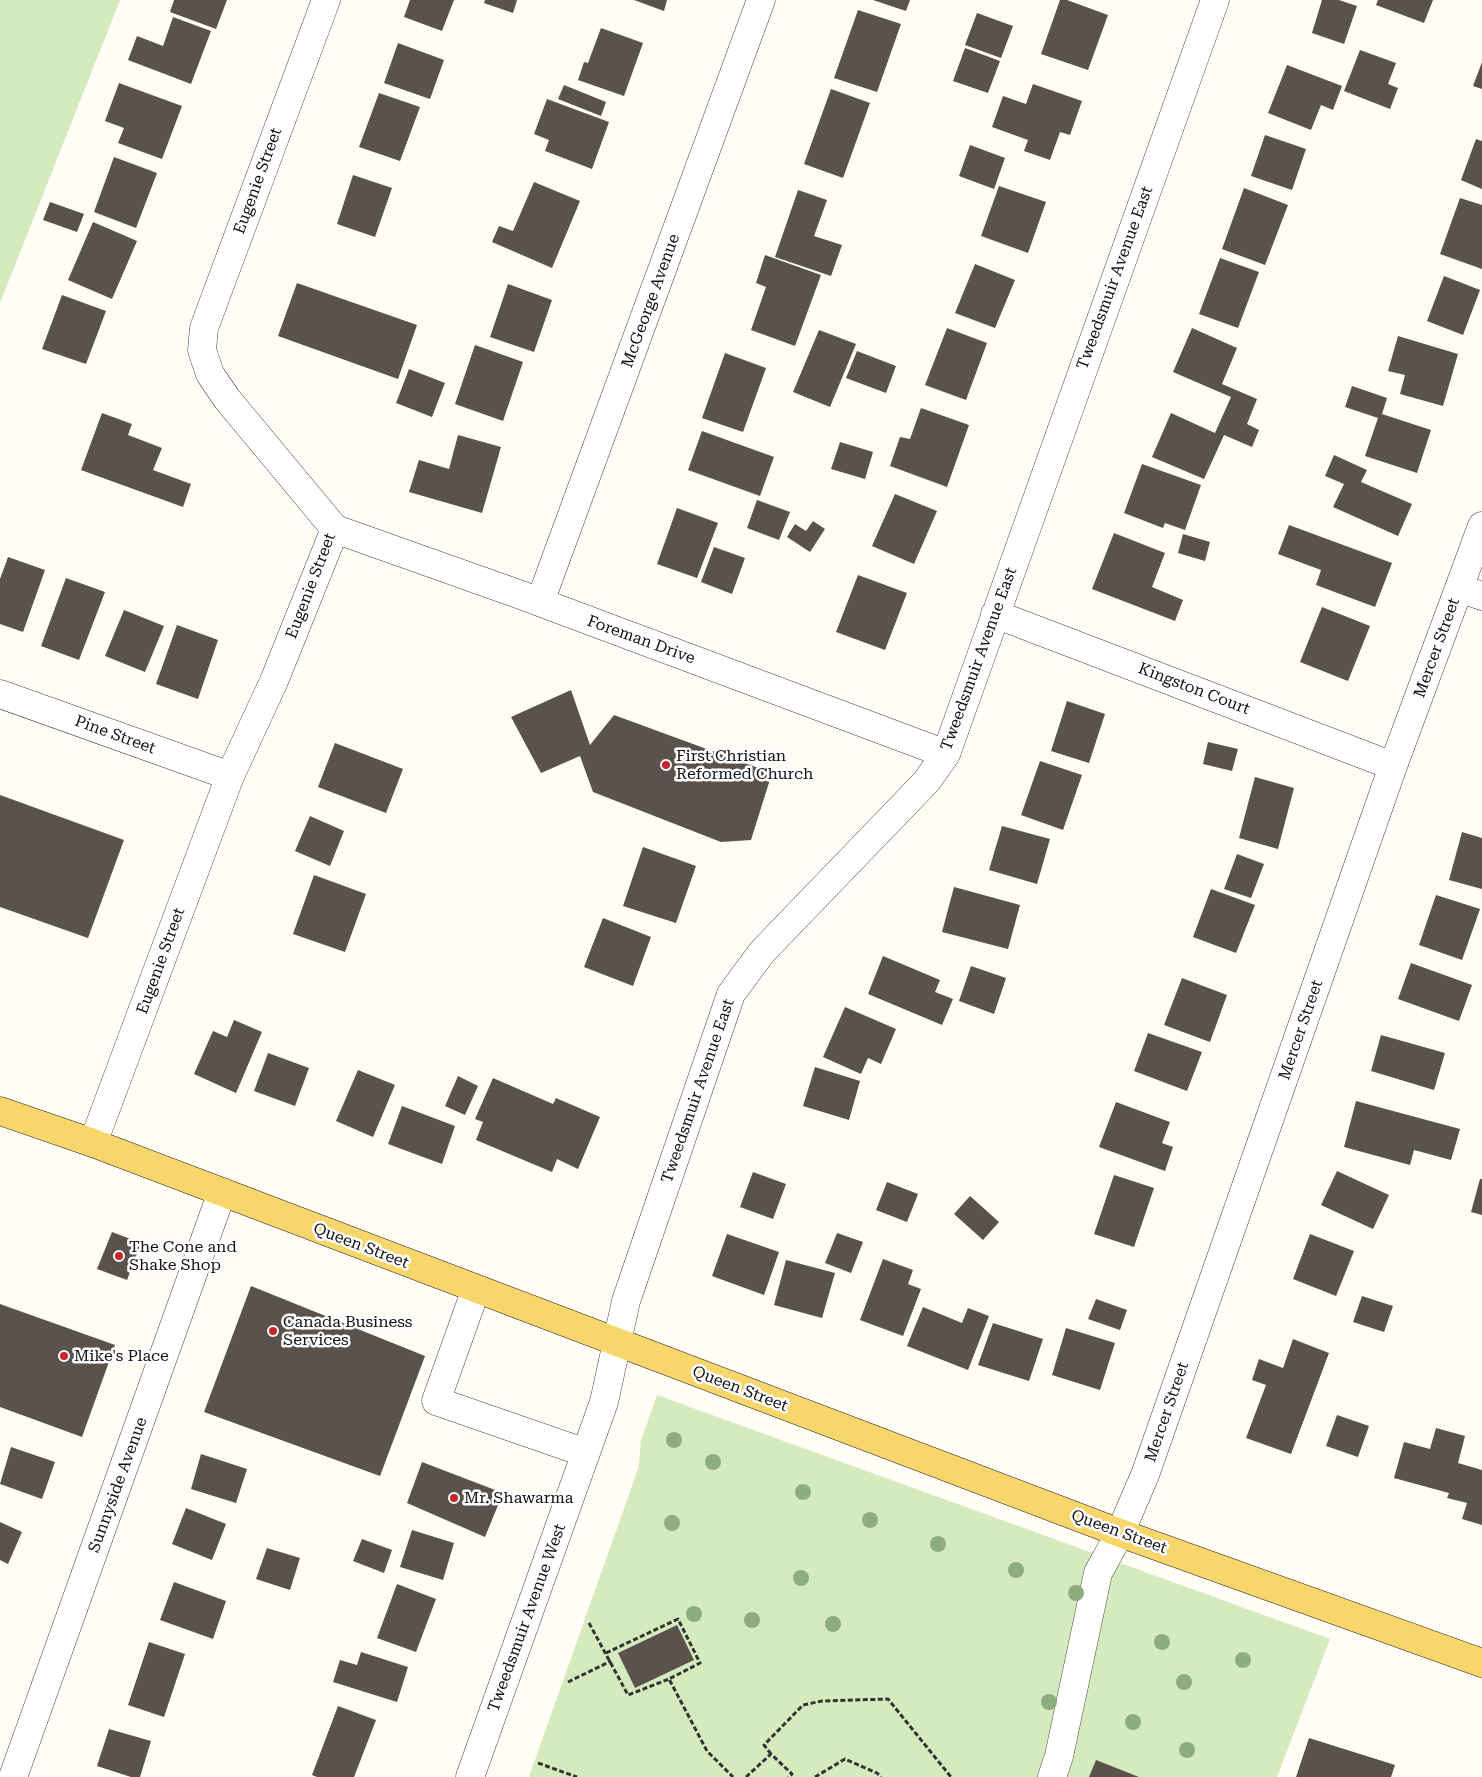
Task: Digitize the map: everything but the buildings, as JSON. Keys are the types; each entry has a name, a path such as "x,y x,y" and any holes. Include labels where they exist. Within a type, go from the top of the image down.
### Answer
{"main road":[{"name":"Queen Street","path":"0,1111 94,1142 476,1290 574,1325 618,1344 1120,1533 1482,1663"}],"street":[{"name":"Eugenie Street","path":"94,1142 230,776 274,680 336,529 227,399 210,374 202,350 204,328 326,0"},
{"name":"McGeorge Avenue","path":"540,602 761,0"},
{"name":"Tweedsmuir Avenue East","path":"618,1344 626,1301 731,994 762,952 926,782 946,754 1215,0"},
{"name":"Mercer Street","path":"1052,1777 1059,1756 1098,1573 1120,1533 1145,1475 1393,766 1471,592 1482,526"},
{"name":"Foreman Drive","path":"336,529 540,602 946,754"},
{"name":"Kingston Court","path":"995,614 1393,766"},
{"name":"Pine Street","path":"0,694 230,776"},
{"name":"Sunnyside Avenue","path":"13,1777 222,1192"},
{"path":"476,1290 436,1401 586,1453"},
{"name":"Tweedsmuir Avenue West","path":"470,1777 604,1402 618,1344"}],"path":[{"path":"589,1623 628,1695 669,1679 700,1663 678,1619 606,1653"},
{"path":"568,1682 611,1661"},
{"path":"669,1679 707,1751 733,1777"},
{"path":"788,1777 792,1774 770,1754 764,1745 803,1706 822,1701 888,1699 950,1777"},
{"path":"746,1777 770,1754"},
{"path":"815,1777 845,1759 877,1773 880,1777"},
{"path":"538,1763 577,1777"}],"green space":[{"path":"0,0 120,0 0,303"},
{"path":"657,1395 1330,1639 1277,1777 529,1777 639,1466 641,1440"}],"place":[{"name":"First Christian Reformed Church","path":"666,765"},
{"name":"The Cone and Shake Shop","path":"119,1256"},
{"name":"Canada Business Services","path":"273,1331"},
{"name":"Mike's Place","path":"64,1356"},
{"name":"Mr. Shawarma","path":"454,1498"}]}
